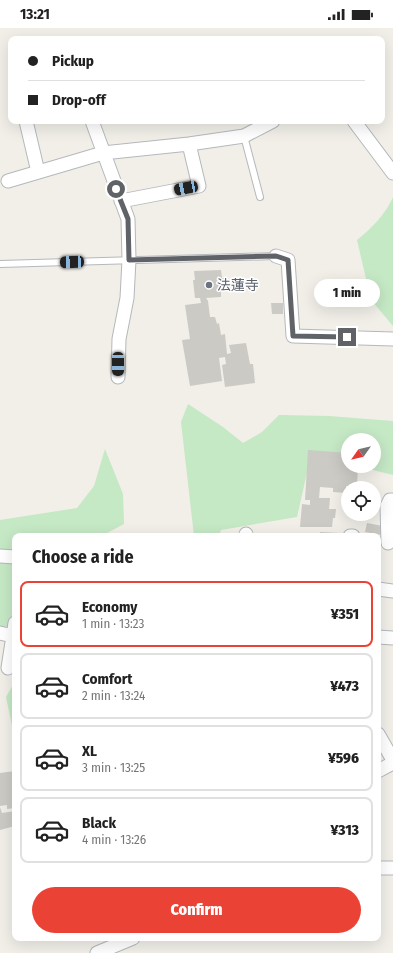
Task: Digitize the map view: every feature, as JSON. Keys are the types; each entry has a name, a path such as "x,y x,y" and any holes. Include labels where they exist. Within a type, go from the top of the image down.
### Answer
{"street":[{"path":"27,124 38,172"},
{"path":"93,124 128,219 129,260 127,298 119,339 118,377"},
{"path":"8,181 103,153 190,144 244,136 267,124"},
{"path":"356,124 393,173"},
{"path":"121,201 200,186 190,144"},
{"path":"276,256 288,260 293,336 393,339"},
{"path":"386,543 386,506 390,500 393,500"},
{"path":"0,556 12,557"},
{"path":"381,589 393,591"},
{"path":"8,668 9,631"},
{"path":"381,637 393,638"},
{"path":"381,739 393,760"},
{"path":"381,769 393,763"},
{"path":"381,868 393,868"},
{"path":"97,953 126,941"}],"lane":[{"path":"244,136 260,197"},
{"path":"0,264 276,256"}],"green space":[{"path":"393,197 393,326 371,300 357,240 378,221"},
{"path":"188,404 223,427 243,443 262,432 279,415 329,416 393,421 393,475 381,472 381,433 341,433 341,462 311,455 297,517 221,530 220,533 194,533 181,422"},
{"path":"105,449 123,494 124,524 107,533 12,533 12,622 4,628 0,627 0,520 77,508 94,486"},
{"path":"12,686 12,726 6,697"}],"building":[{"path":"221,270 222,278 227,278 228,289 221,289 221,297 206,298 208,301 210,317 215,317 217,324 219,323 221,335 225,334 227,354 231,353 229,345 246,343 250,364 253,364 255,383 225,387 222,365 226,364 225,357 219,358 222,381 190,386 182,340 190,339 185,305 201,303 200,298 195,298 193,280 195,280 194,271"},
{"path":"271,303 283,303 283,314 272,314"},
{"path":"308,450 341,452 341,473 358,473 357,481 341,481 341,493 333,492 333,488 320,487 319,498 330,498 329,509 336,509 332,527 300,527 302,504 310,505 310,500 305,500"},
{"path":"367,523 383,526 382,535 381,533 365,532"},
{"path":"12,771 12,808 7,809 7,805 0,806 0,773"},
{"path":"0,807 2,813 12,811 12,827 0,830"}],"place":[{"name":"法蓮寺","path":"209,285"}],"route":[{"path":"116,189 128,219 129,260 276,256 288,260 293,336 347,337"}]}
